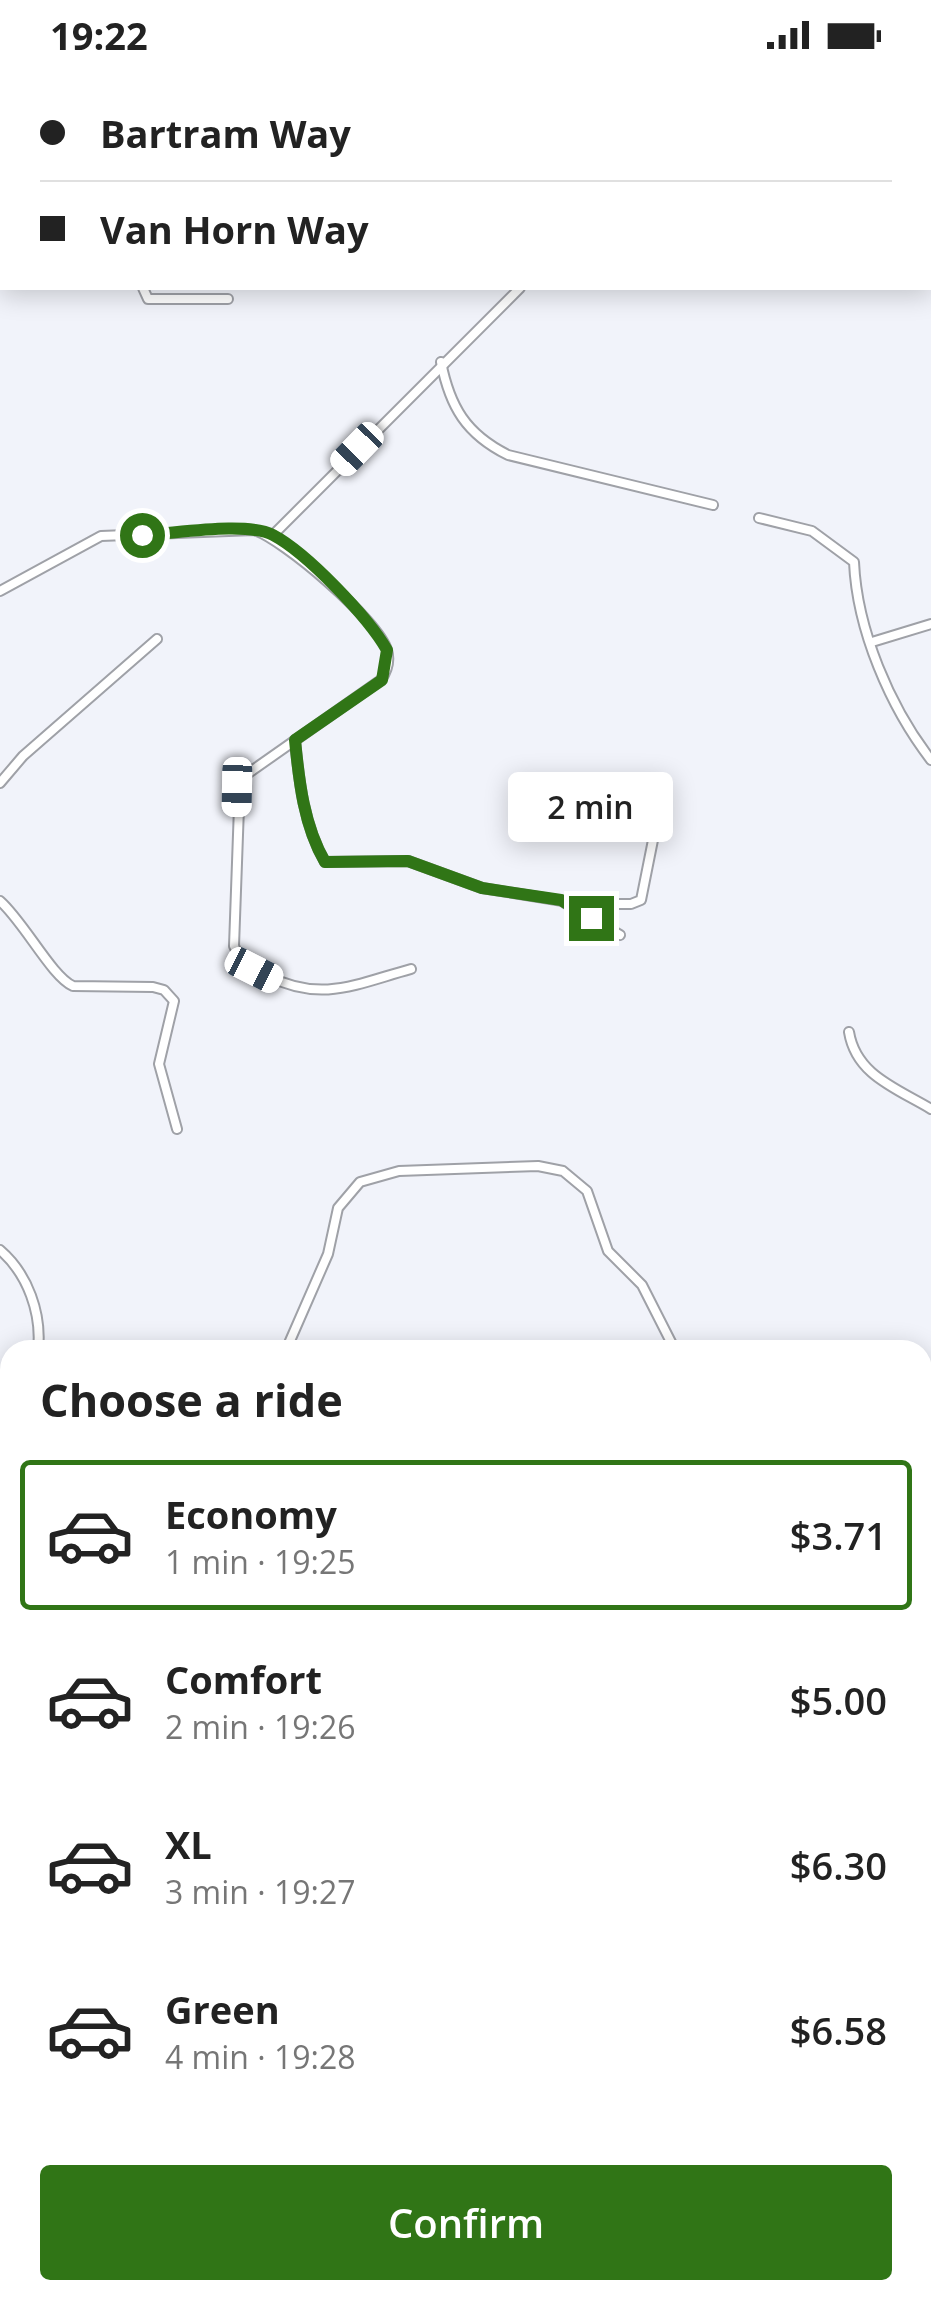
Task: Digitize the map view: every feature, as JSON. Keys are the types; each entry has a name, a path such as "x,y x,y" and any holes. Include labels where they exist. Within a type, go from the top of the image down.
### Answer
{"street":[{"path":"144,290 148,299 228,299"},
{"path":"273,535 441,362 518,290"},
{"path":"441,362 448,397 464,424 492,447 712,505"},
{"path":"760,518 812,531 854,562 855,588 872,642 904,720 931,760"},
{"path":"0,591 101,536 242,530 273,535 313,567 387,650 382,680 244,775 237,787 234,946 240,960 304,992 326,991 411,969"},
{"path":"872,642 931,624"},
{"path":"0,783 23,756 157,639"},
{"path":"295,740 299,784 314,843 325,862 408,861 482,888 561,900 631,904 641,900 660,805"},
{"path":"561,900 620,935"},
{"path":"0,901 25,924 62,982 73,986 153,987 174,1001 159,1064 177,1128"},
{"path":"849,1032 852,1053 865,1069 931,1109"},
{"path":"290,1340 328,1254 338,1208 360,1182 399,1171 538,1166 563,1171 588,1191 608,1252 642,1285 670,1340"},
{"path":"0,1250 15,1264 40,1318 39,1340"}],"route":[{"path":"142,535 242,530 273,535 313,567 387,650 388,664 382,680 295,740 299,784 314,843 325,862 349,865 408,861 428,865 482,888 561,900 591,918"}]}
